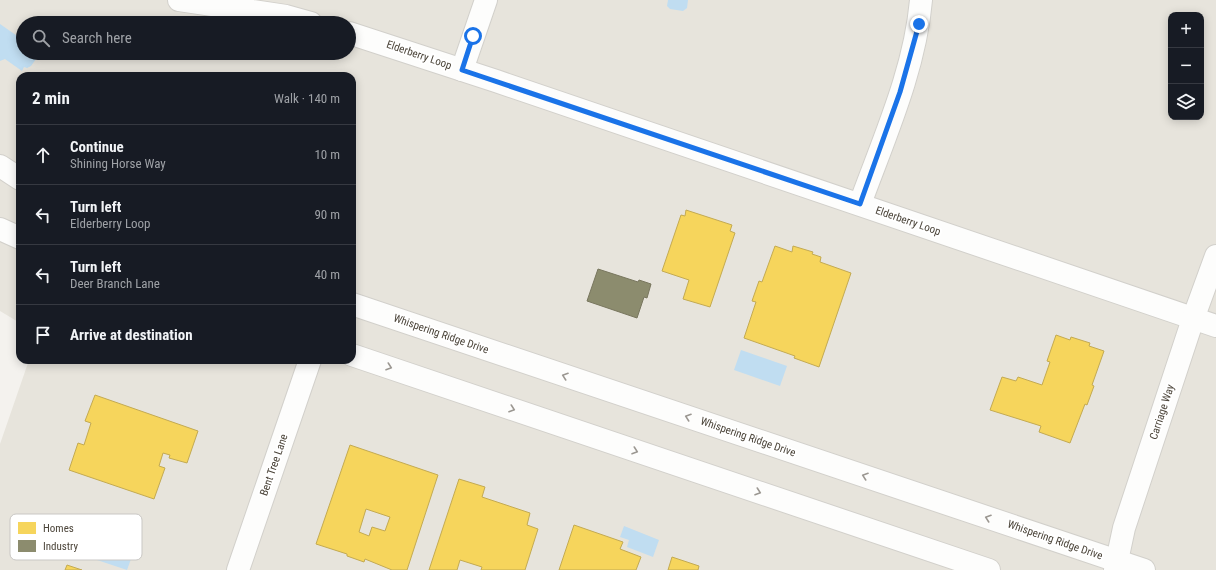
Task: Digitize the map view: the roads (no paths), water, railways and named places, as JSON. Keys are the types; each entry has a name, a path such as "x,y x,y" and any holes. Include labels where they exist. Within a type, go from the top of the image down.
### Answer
{"street":[{"path":"179,0 286,16"},
{"path":"462,70 486,0"},
{"path":"860,204 900,92 919,24 921,0"},
{"name":"Elderberry Loop","path":"356,35 860,204 1216,326"},
{"path":"0,166 16,176"},
{"path":"0,229 16,236"},
{"name":"Carriage Way","path":"1116,565 1124,528 1192,318 1216,256"},
{"name":"Whispering Ridge Drive","path":"356,305 1116,565 1144,570"},
{"path":"356,356 989,570"},
{"name":"Bent Tree Lane","path":"238,570 309,364"}],"water":[{"path":"668,0 688,0 687,8 683,11 670,9 667,6"},
{"path":"0,24 16,35 16,60 35,60 31,66 27,68 24,67 22,71 5,59 0,61"},
{"path":"741,350 787,366 780,386 734,370"},
{"path":"624,526 659,540 653,557 627,547 629,540 620,537"},
{"path":"97,560 131,560 127,570"}]}
